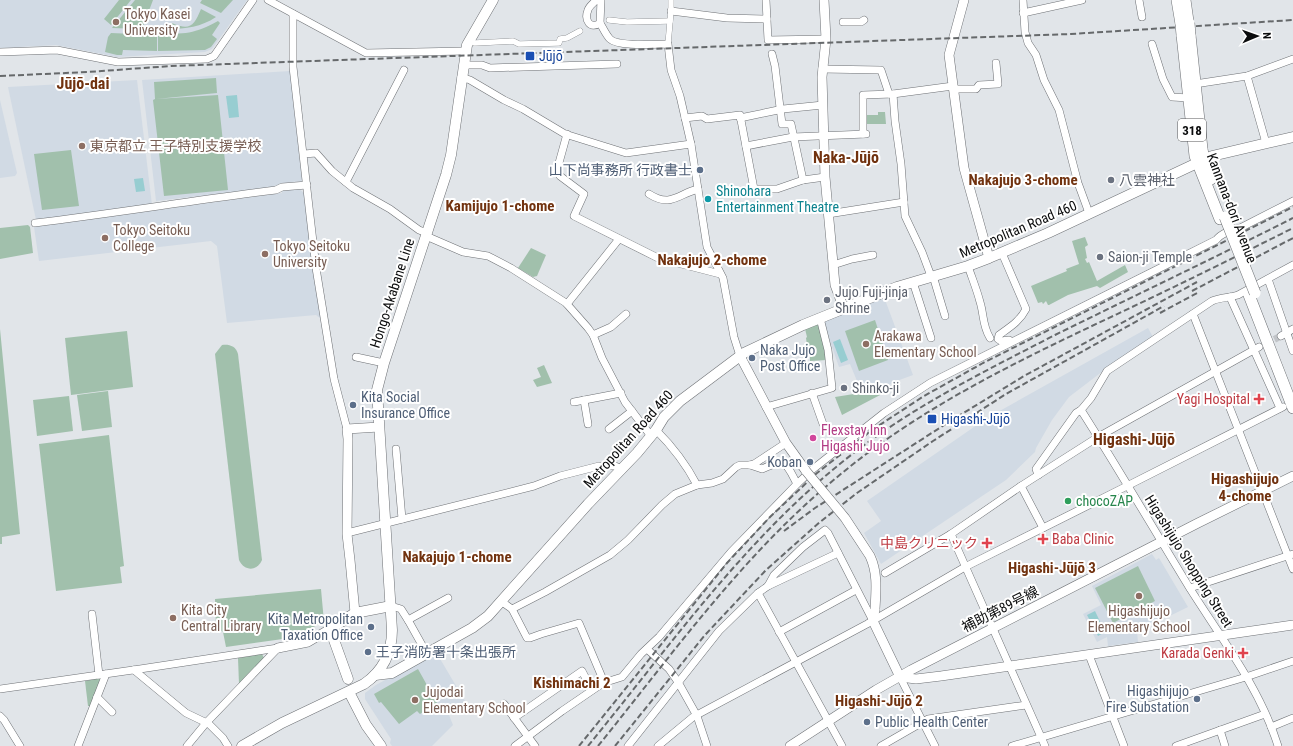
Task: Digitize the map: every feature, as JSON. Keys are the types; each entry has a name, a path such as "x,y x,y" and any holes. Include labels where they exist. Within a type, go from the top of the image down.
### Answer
{"main road":[{"name":"Hongo-Akabane Line","path":"242,746 282,723 364,684 375,675 386,660 392,642 392,630 377,390 384,363 449,165 465,51 468,42 493,0"},
{"name":"318","path":"1177,0 1185,23"},
{"name":"318","path":"1185,0 1186,35"},
{"name":"Kannana-dori Avenue","path":"1186,35 1195,84 1201,161"},
{"name":"Kannana-dori Avenue","path":"1186,35 1189,98 1195,156 1201,161"},
{"name":"Metropolitan Road 460","path":"375,675 392,673 480,622 502,602 588,504 622,469 653,433 664,417 680,400 740,356 768,340 891,289 968,266 1002,253 1212,156 1293,137"},
{"name":"318","path":"1201,161 1252,294 1293,392"},
{"name":"318","path":"1252,294 1285,408"},
{"path":"348,680 330,629 355,613 391,606"},
{"path":"349,692 366,725 381,746"}],"street":[{"path":"0,52 57,50 118,62 207,59 214,56 253,0"},
{"path":"268,0 366,53 465,51"},
{"path":"596,0 588,9 586,21 588,24 592,25 600,23"},
{"path":"601,0 600,23 610,39 614,42 626,44 668,44"},
{"path":"671,0 668,44 671,70 680,96 691,144 707,247 724,283 729,318 740,356 786,442 806,471 845,518 870,556 876,576 873,621"},
{"path":"766,0 768,40 826,39"},
{"path":"824,0 826,39 822,69 825,177 835,285 844,309"},
{"path":"964,0 949,53 964,168 989,258"},
{"path":"1023,0 1025,32 1028,43 1036,55 1047,87 1059,110 1078,182 1089,213"},
{"path":"1024,13 1082,0"},
{"path":"1139,0 1142,17"},
{"path":"671,11 727,18 767,19"},
{"path":"293,14 293,66 324,324 334,379 347,429 347,533 355,613"},
{"path":"609,20 627,22 670,21"},
{"path":"843,22 861,22 864,20"},
{"path":"475,43 513,41 519,44 559,43 560,39 567,38 580,31"},
{"path":"1152,44 1162,79 1172,97 1189,98"},
{"path":"772,54 776,66 782,124 791,124 802,180"},
{"path":"1195,84 1248,76 1293,59"},
{"path":"746,146 793,137 865,134 863,95 953,88 976,89 979,85 998,84 996,63"},
{"path":"463,65 482,65 490,68 617,64"},
{"path":"822,69 881,70 891,94 905,216 932,276 945,316"},
{"path":"346,182 404,70"},
{"path":"1248,76 1266,143"},
{"path":"461,77 470,80 504,100 524,108 567,134 626,153 691,144"},
{"path":"740,118 781,109 823,105"},
{"path":"685,118 702,116 707,119 740,115 754,189 777,189 802,180 825,177"},
{"path":"567,134 557,170 560,176 584,194 574,216 658,258 720,274"},
{"path":"304,154 316,153 332,171 353,188 390,209 426,234 465,252 488,256 511,268 567,304 593,335 602,358 625,402 653,433 680,457 689,470 696,485"},
{"path":"35,223 96,216 204,199 276,190 282,187 307,185"},
{"path":"649,194 659,200 670,200 698,188"},
{"path":"515,746 604,682 622,676 659,637 731,552 797,484 813,469 864,428 909,396 930,383 1018,338 1216,240 1220,235 1240,228 1293,201"},
{"path":"828,214 904,202"},
{"path":"567,304 619,239"},
{"path":"1002,253 1026,309 1016,323 999,335 998,339 1001,341 1018,338"},
{"path":"833,265 852,258 873,255"},
{"path":"1038,475 1036,469 1076,413 1081,410 1091,398 1107,371 1218,299 1238,295 1293,265"},
{"path":"968,266 981,303 982,315 990,338"},
{"path":"1268,279 1293,351"},
{"path":"912,282 931,338"},
{"path":"658,746 693,717 873,621 965,566 1238,429 1285,408 1230,297"},
{"path":"593,335 611,328 626,314"},
{"path":"1193,314 1290,555 1293,569"},
{"path":"766,407 832,388 828,350 820,318"},
{"path":"886,573 951,534 1021,486 1098,438 1256,349"},
{"path":"356,357 384,363"},
{"path":"812,393 823,424"},
{"path":"574,402 621,394"},
{"path":"584,400 588,424"},
{"name":"Higashijujo Shopping Street","path":"1081,410 1246,677 1265,714 1278,746"},
{"path":"609,429 632,411"},
{"path":"347,429 379,427"},
{"path":"750,465 754,464 786,442"},
{"path":"396,449 402,519"},
{"path":"512,609 605,559 628,540 669,498 696,485 723,480 740,465 750,465 762,469 777,462 783,463 788,466 797,484"},
{"path":"347,533 534,486 560,476 599,466 615,466 622,469"},
{"name":"補助第89号線","path":"790,746 876,690 911,670 1293,476"},
{"path":"1021,486 1043,528"},
{"path":"768,586 774,575 825,530 828,533 873,621 935,746"},
{"path":"951,534 1045,746"},
{"path":"628,746 719,631 758,593 768,586 838,553"},
{"path":"1190,588 1290,555"},
{"path":"779,632 856,590"},
{"path":"758,593 842,746"},
{"path":"408,620 448,598"},
{"path":"502,602 512,609 527,638 579,623 604,682"},
{"path":"391,606 401,609 427,654"},
{"path":"78,746 97,697 103,675 92,614"},
{"path":"900,677 916,679 1010,667 1293,625"},
{"path":"0,689 278,648 308,642 330,629"},
{"path":"187,746 206,723 278,648"},
{"path":"647,648 669,669 678,682 697,716 707,746"},
{"path":"1089,655 1124,746"},
{"path":"1012,746 1246,677 1293,661"},
{"path":"134,670 186,713 209,724 223,738 228,746"},
{"path":"514,718 582,671 592,690"},
{"path":"97,697 112,712"},
{"path":"504,704 535,746"},
{"path":"881,746 928,719 1026,704"},
{"path":"1176,746 1265,714"},
{"path":"0,716 20,746"},
{"path":"1271,727 1293,718"},
{"path":"1220,730 1225,746"}],"shaded area":[{"name":"Tokyo Kasei University","path":"0,0 247,0 212,49 205,52 117,57 56,45 0,48"},
{"path":"290,71 302,181 283,183 269,188 156,201 142,80"},
{"name":"東京都立 王子特別支援学校","path":"137,80 152,205 36,220 8,87"},
{"path":"0,100 17,173 15,176 0,178"},
{"name":"Tokyo Seitoku University","path":"299,189 304,193 321,319 316,315 227,323 217,246 211,241 39,261 34,227 282,193 282,191"},
{"name":"Arakawa Elementary School","path":"884,297 913,375 894,382 877,392 862,393 850,364 839,367 824,324 824,320"},
{"path":"1148,328 1153,337 1103,371 1069,397 1052,420 1035,452 1006,480 881,564 864,533 881,521 867,501 987,418"},
{"name":"Higashijujo Elementary School","path":"1152,554 1156,560 1159,558 1188,607 1137,632 1138,642 1108,646 1107,637 1097,642 1083,614 1101,605 1092,586"},
{"name":"Jujodai Elementary School","path":"436,652 465,701 449,715 453,725 432,746 392,746 390,743 391,739 365,699 365,693 376,685"}],"green space":[{"path":"119,0 131,0 111,25 104,19"},
{"path":"135,0 153,0 142,29 112,28"},
{"path":"202,0 233,0 221,13 200,3"},
{"path":"201,9 216,17 193,27 168,29 172,23 183,27 191,25"},
{"path":"218,21 220,23 212,35 217,39 211,47 205,50 158,51 158,34 175,34 196,31"},
{"path":"111,33 157,35 157,51 123,50 122,55 105,52 108,37"},
{"path":"216,78 217,93 156,99 218,95 228,190 164,196 153,100 155,99 154,82"},
{"path":"878,112 885,112 886,124 867,124 867,115 878,115"},
{"path":"71,150 79,206 42,210 34,154"},
{"path":"28,225 30,227 33,253 0,259 0,228"},
{"path":"1085,237 1088,245 1085,247 1087,258 1085,259 1087,263 1089,262 1097,281 1125,265 1128,272 1100,288 1097,286 1068,295 1049,305 1046,301 1043,304 1042,302 1038,303 1031,286 1067,271 1066,269 1079,264 1072,241"},
{"path":"531,248 546,255 537,276 533,277 518,268"},
{"path":"875,320 888,360 859,371 845,331"},
{"path":"818,323 827,360 810,361 810,352 808,352 805,329"},
{"path":"0,329 20,534 2,537 2,544 0,544"},
{"path":"127,331 133,387 71,395 65,338"},
{"path":"222,345 232,346 236,349 238,354 262,560 257,567 250,569 241,564 239,560 215,354"},
{"path":"544,365 552,383 537,387 533,380 541,377 537,368"},
{"path":"108,391 112,427 82,431 77,395"},
{"path":"880,391 882,394 842,415 835,397 860,393 875,394"},
{"path":"69,396 73,431 37,436 33,400"},
{"path":"109,435 124,566 120,567 122,583 56,591 39,444"},
{"path":"1138,566 1155,601 1113,623 1095,588"},
{"path":"321,589 324,622 290,638 226,647 223,632 216,627 215,599"},
{"path":"262,654 264,658 239,684 238,658"},
{"path":"418,669 437,703 420,714 417,711 399,724 381,702 379,703 374,694"},
{"path":"99,678 101,680 91,706 88,706 85,681"}],"water":[{"path":"237,95 239,117 229,118 226,96"},
{"path":"143,178 145,191 136,192 134,179"},
{"path":"840,339 848,360 841,363 833,342"},
{"path":"1095,611 1105,632 1098,636 1087,615"}],"tunnel":[{"path":"1265,344 1281,336"}],"railway":[{"path":"0,76 171,66 1071,34 1293,20"},
{"path":"579,746 727,563 770,517 817,473 872,430 924,396 983,363 1293,207"},
{"path":"588,746 741,559 809,490 870,441 921,407 1001,363 1293,218"},
{"path":"598,746 680,643 736,576 797,513 863,456 935,408 1012,365 1293,228"},
{"path":"1192,291 1293,238"},
{"path":"784,531 815,508 952,420 1024,376 1197,282"},
{"path":"1160,313 1199,292"},
{"path":"615,746 705,635 766,570 820,522 857,493 933,441 1006,394 1164,306"}],"place":[{"name":"Tokyo Kasei University","path":"116,22"},
{"name":"Jūjō","path":"530,56"},
{"name":"東京都立 王子特別支援学校","path":"82,146"},
{"name":"山下尚事務所 行政書士","path":"700,170"},
{"name":"八雲神社","path":"1111,180"},
{"name":"Shinohara Entertainment Theatre","path":"708,199"},
{"name":"Tokyo Seitoku College","path":"105,238"},
{"name":"Tokyo Seitoku University","path":"265,254"},
{"name":"Saion-ji Temple","path":"1100,257"},
{"name":"Jujo Fuji-jinja Shrine","path":"827,300"},
{"name":"Arakawa Elementary School","path":"866,344"},
{"name":"Naka Jujo Post Office","path":"752,358"},
{"name":"Shinko-ji","path":"844,388"},
{"name":"Yagi Hospital","path":"1259,399"},
{"name":"Kita Social Insurance Office","path":"353,405"},
{"name":"Higashi-Jūjō","path":"932,419"},
{"name":"Flexstay Inn Higashi Jujo","path":"813,438"},
{"name":"Koban","path":"810,462"},
{"name":"chocoZAP","path":"1068,501"},
{"name":"Baba Clinic","path":"1043,539"},
{"name":"中島クリニック","path":"987,543"},
{"name":"Higashijujo Elementary School","path":"1139,596"},
{"name":"Kita City Central Library","path":"173,618"},
{"name":"Kita Metropolitan Taxation Office","path":"371,627"},
{"name":"王子消防署十条出張所","path":"368,652"},
{"name":"Karada Genki","path":"1243,653"},
{"name":"Higashijujo Fire Substation","path":"1197,699"},
{"name":"Jujodai Elementary School","path":"415,700"},
{"name":"Public Health Center","path":"867,722"}],"district":[{"name":"Jūjō-dai","path":"83,83"},
{"name":"Naka-Jūjō","path":"846,157"},
{"name":"Nakajujo 3-chome","path":"1023,180"},
{"name":"Kamijujo 1-chome","path":"500,206"},
{"name":"Nakajujo 2-chome","path":"712,260"},
{"name":"Higashi-Jūjō","path":"1134,439"},
{"name":"Higashijujo 4-chome","path":"1245,488"},
{"name":"Nakajujo 1-chome","path":"457,557"},
{"name":"Higashi-Jūjō 3","path":"1052,568"},
{"name":"Kishimachi 2","path":"572,683"},
{"name":"Higashi-Jūjō 2","path":"879,701"}]}
